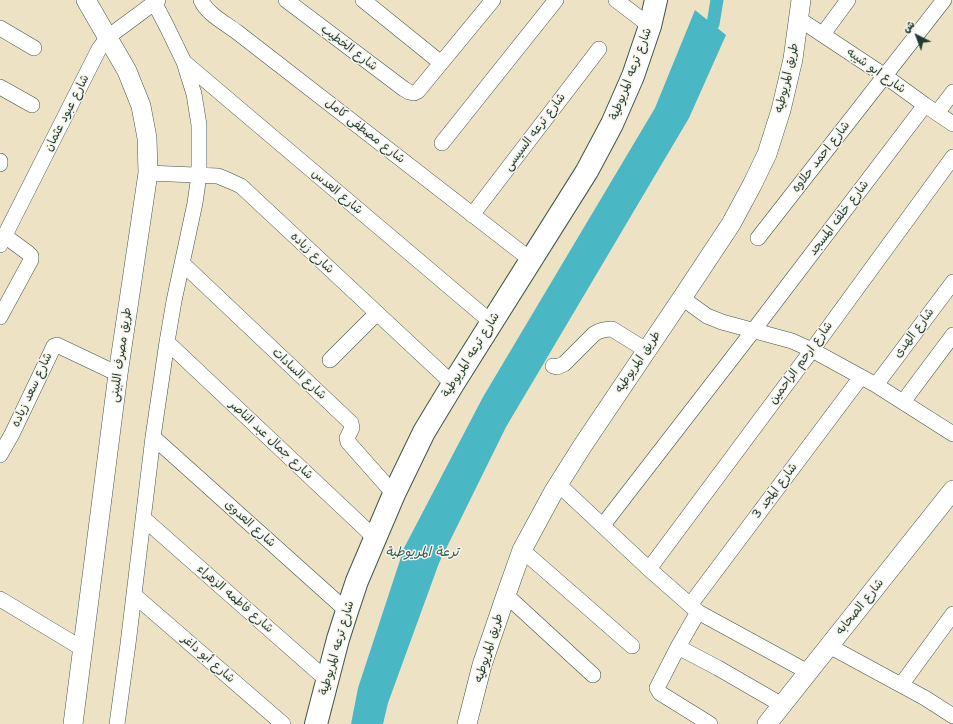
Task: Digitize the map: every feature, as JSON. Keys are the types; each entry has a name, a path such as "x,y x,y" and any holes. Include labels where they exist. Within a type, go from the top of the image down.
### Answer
{"main road":[{"name":"شارع ترعه المريوطية","path":"316,724 338,639 357,581 394,494 424,432 491,322 587,171 608,131 633,76 650,26 656,0"}],"street":[{"name":"طريق مصرف اللبينى","path":"73,724 118,374 148,173 148,138 142,106 128,71 86,0"},
{"name":"شارع مصطفى كامل","path":"201,0 212,14 243,36 531,260"},
{"name":"شارع الخطيب","path":"286,0 408,92 414,93 418,91 441,63"},
{"path":"363,0 441,63 493,0"},
{"path":"442,142 556,0"},
{"path":"616,0 650,26"},
{"name":"طريق المريوطيه","path":"467,724 482,665 522,550 558,484 731,224 752,185 766,154 781,110 793,59 801,0"},
{"path":"823,34 848,0"},
{"name":"شارع احمد حلاوه","path":"758,238 944,0"},
{"name":"شارع عبود عثمان","path":"2,241 99,49 108,37 155,1"},
{"path":"117,724 153,437 167,342 174,301 195,203 199,175 199,125 194,94 184,62 155,1"},
{"name":"شارع ابو شيبه","path":"799,19 953,124"},
{"path":"0,28 34,48"},
{"name":"شارع ترعه السيسى","path":"472,214 598,49"},
{"name":"شارع العدس","path":"184,62 491,322"},
{"path":"0,87 32,105"},
{"name":"شارع خلف المسجد","path":"603,525 753,331 931,109 953,92"},
{"name":"شارع ارحم الراحمين","path":"649,569 953,157"},
{"name":"شارع زياده","path":"148,173 218,176 241,186 453,384"},
{"path":"0,317 31,260 31,256 28,253 2,241"},
{"name":"شارع السادات","path":"182,263 351,423 352,428 348,434 348,442 394,494"},
{"name":"شارع الهدى","path":"876,385 953,282"},
{"path":"682,298 707,316 722,322 792,341 812,350 951,429"},
{"path":"330,360 377,313"},
{"path":"552,366 557,367 564,364 594,334 606,329 612,329 646,350"},
{"path":"903,402 953,335"},
{"name":"شارع جمال عبد الناصر","path":"167,342 375,538"},
{"name":"شارع سعد زياده","path":"0,455 12,434 54,346 57,345 118,374"},
{"name":"شارع المجد 3","path":"710,724 660,693 657,688 678,647 694,609 861,377"},
{"name":"شارع العدوى","path":"153,437 347,611"},
{"path":"558,484 694,609 808,672"},
{"name":"شارع الصحابه","path":"767,724 953,490"},
{"name":"شارع فاطمه الزهراء","path":"143,518 327,680"},
{"path":"522,550 632,646"},
{"name":"شارع أبو داغر","path":"134,595 283,724"},
{"path":"506,595 593,675"},
{"path":"0,599 83,649"},
{"path":"901,685 953,614"},
{"path":"829,646 925,698 951,709"},
{"path":"678,647 782,704"}],"water":[{"name":"ترعة المريوطية","path":"695,10 726,35 689,118 506,427 439,563 388,703 383,724 351,724 358,688 404,548 483,397 655,108"}],"waterway":[{"path":"713,24 717,0"}]}
